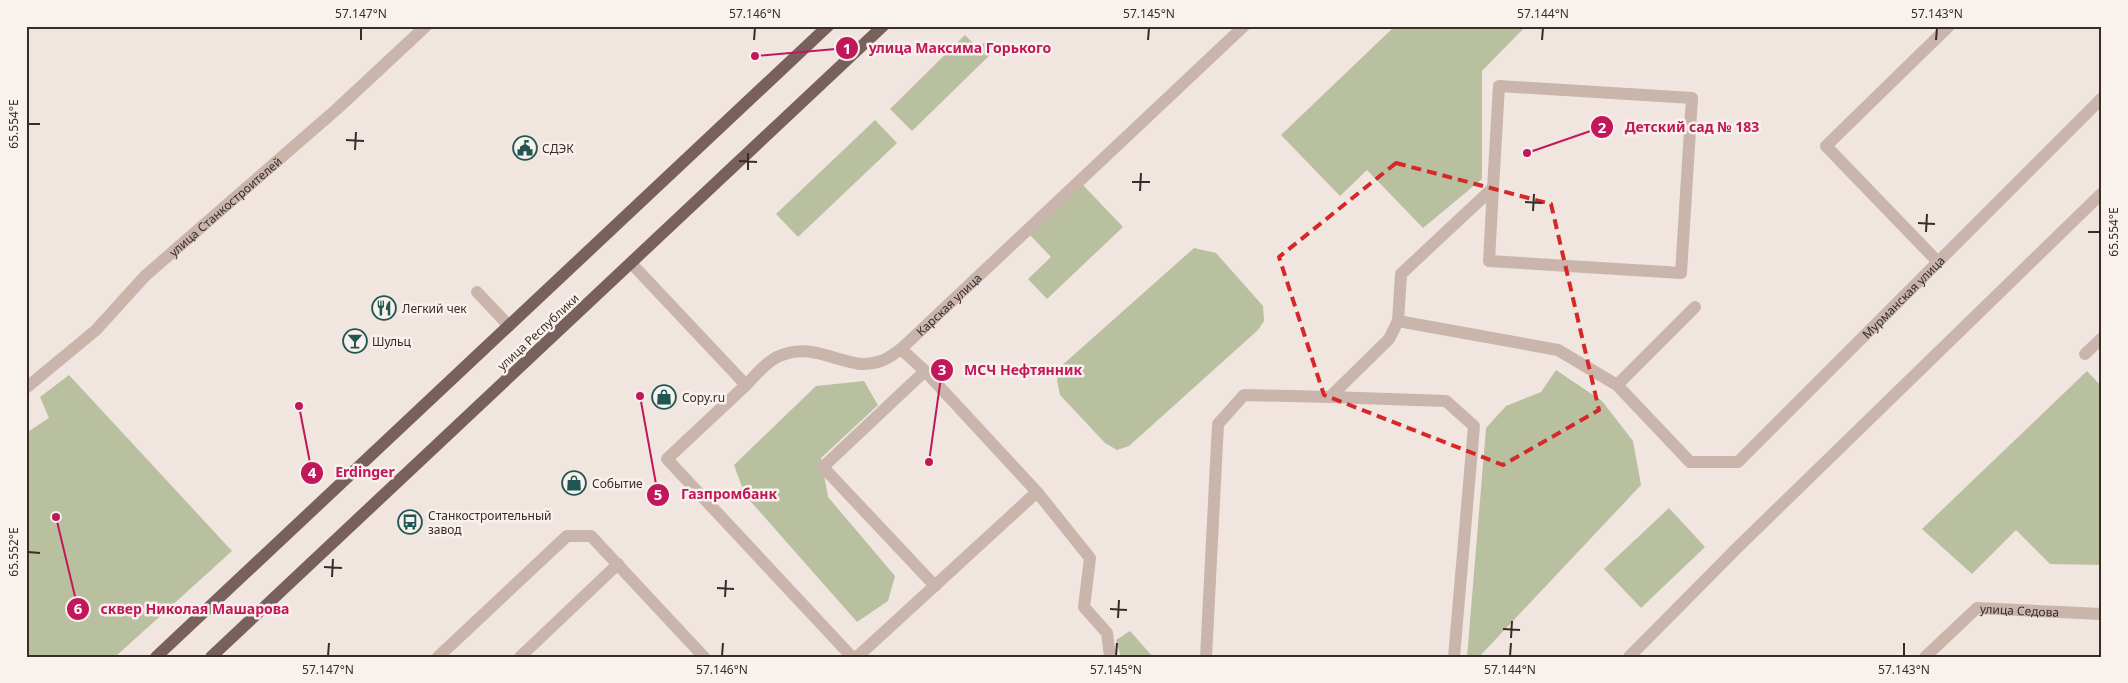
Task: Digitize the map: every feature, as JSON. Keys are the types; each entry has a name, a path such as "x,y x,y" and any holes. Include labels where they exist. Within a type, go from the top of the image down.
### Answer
{"main road":[{"name":"улица Республики","path":"156,657 828,26"},
{"name":"улица Республики","path":"211,657 883,26"}],"street":[{"name":"улица Станкостроителей","path":"26,388 96,330 145,276 338,108 426,26"},
{"name":"Карская улица","path":"852,657 667,459 775,358 796,350 816,351 864,364 882,361 901,349 1244,26"},
{"path":"1937,262 1826,146 1950,26"},
{"path":"1330,397 1389,339 1398,320 1401,274 1493,188 1499,86 1692,98 1681,273 1489,261 1493,188"},
{"name":"Мурманская улица","path":"1617,385 1690,462 1738,462 2102,98"},
{"path":"1629,657 1746,539 2102,193"},
{"path":"631,263 746,385"},
{"path":"477,292 509,326"},
{"path":"1398,320 1558,350 1617,385 1695,307"},
{"path":"2085,354 2102,338"},
{"path":"901,349 925,371 1037,492 1090,558 1084,607 1107,633 1110,657"},
{"path":"925,371 823,467 935,586"},
{"path":"1206,657 1218,424 1244,395 1446,401 1474,426 1454,657"},
{"path":"857,657 1037,492"},
{"path":"438,657 567,536 591,536 704,657"},
{"path":"520,657 618,564"},
{"name":"улица Седова","path":"1925,657 1977,608 2102,614"}],"highlighted area":[{"path":"1396,163 1551,204 1599,410 1503,465 1324,395 1279,257"}],"green space":[{"path":"1395,26 1526,26 1482,71 1482,179 1423,228 1367,170 1340,196 1281,135"},
{"path":"965,35 978,48 986,41 995,50 912,131 890,109"},
{"path":"875,120 897,143 798,237 776,214"},
{"path":"1082,184 1123,227 1047,299 1028,279 1051,257 1029,234"},
{"path":"1194,248 1216,253 1263,306 1264,321 1258,330 1129,446 1117,450 1105,443 1060,395 1057,380 1059,368"},
{"path":"1556,370 1602,401 1633,441 1641,485 1479,657 1467,657 1486,428 1506,406 1541,392"},
{"path":"2087,371 2102,387 2102,565 2050,564 2016,530 1972,574 1922,529"},
{"path":"69,375 232,551 115,657 26,657 26,433 49,418 40,397"},
{"path":"864,381 878,405 821,458 828,497 895,576 888,601 857,622 745,495 734,465 816,386"},
{"path":"1669,508 1705,547 1641,608 1604,569"},
{"path":"1130,631 1153,657 1121,657 1116,640"}],"place":[{"name":"улица Максима Горького","path":"755,56"},
{"name":"СДЭК","path":"525,148"},
{"name":"Детский сад № 183","path":"1527,153"},
{"name":"Легкий чек","path":"384,308"},
{"name":"Шульц","path":"355,341"},
{"name":"Газпромбанк","path":"640,396"},
{"name":"Copy.ru","path":"664,397"},
{"name":"Erdinger","path":"299,406"},
{"name":"МСЧ Нефтянник","path":"929,462"},
{"name":"Событие","path":"574,483"},
{"name":"сквер Николая Машарова","path":"56,517"},
{"name":"Станкостроительный завод","path":"410,522"}]}
